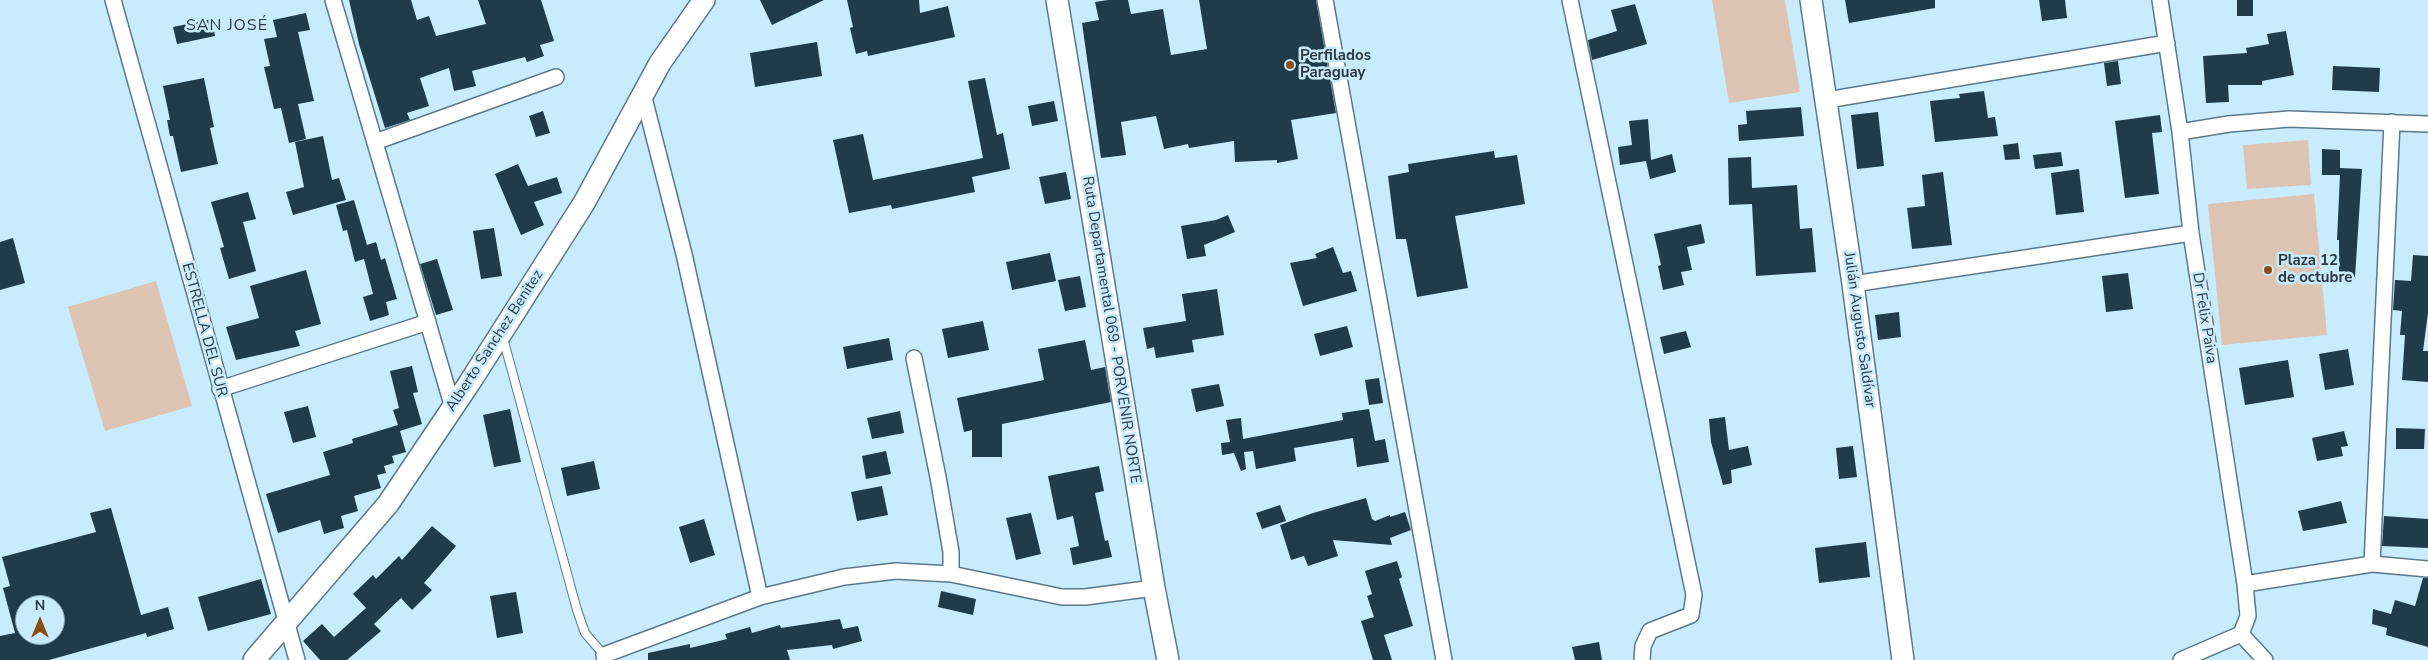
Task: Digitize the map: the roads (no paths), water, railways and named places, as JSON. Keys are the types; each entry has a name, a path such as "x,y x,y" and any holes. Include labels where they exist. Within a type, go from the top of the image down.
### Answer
{"street":[{"name":"ESTRELLA DEL SUR","path":"113,0 220,390 297,660"},
{"path":"333,0 453,408"},
{"name":"Alberto Sanchez Benitez","path":"254,660 388,504 453,408 584,203 660,63 704,0"},
{"name":"Ruta Departamental 069 - PORVENIR NORTE","path":"1057,0 1154,588 1168,660"},
{"path":"1325,0 1444,660"},
{"path":"1570,0 1694,595 1691,614 1650,630 1643,646 1642,660"},
{"name":"Julián Augusto Saldívar","path":"1811,0 1854,284 1903,660"},
{"name":"Dr Felix Paiva","path":"2160,0 2180,132 2191,233 2246,584 2248,616 2241,634"},
{"path":"1827,100 2167,43"},
{"path":"375,142 556,77"},
{"path":"643,94 684,254 760,597"},
{"path":"2180,132 2229,124 2288,119 2428,124"},
{"path":"2372,564 2392,122"},
{"path":"1854,284 2191,233"},
{"path":"220,390 428,322"},
{"path":"914,358 942,496 951,552 951,574"},
{"path":"2246,584 2372,564 2428,570"},
{"path":"604,657 760,597 844,578 896,571 951,574 1062,597 1085,597 1154,588"},
{"path":"2181,660 2241,634 2265,660"}],"lane":[{"path":"501,332 577,610 585,633 604,657"}],"place":[{"name":"Perfilados Paraguay","path":"1290,65"},
{"name":"Plaza 12 de octubre","path":"2268,270"}],"district":[{"name":"SAN JOSÉ","path":"227,26"}]}
